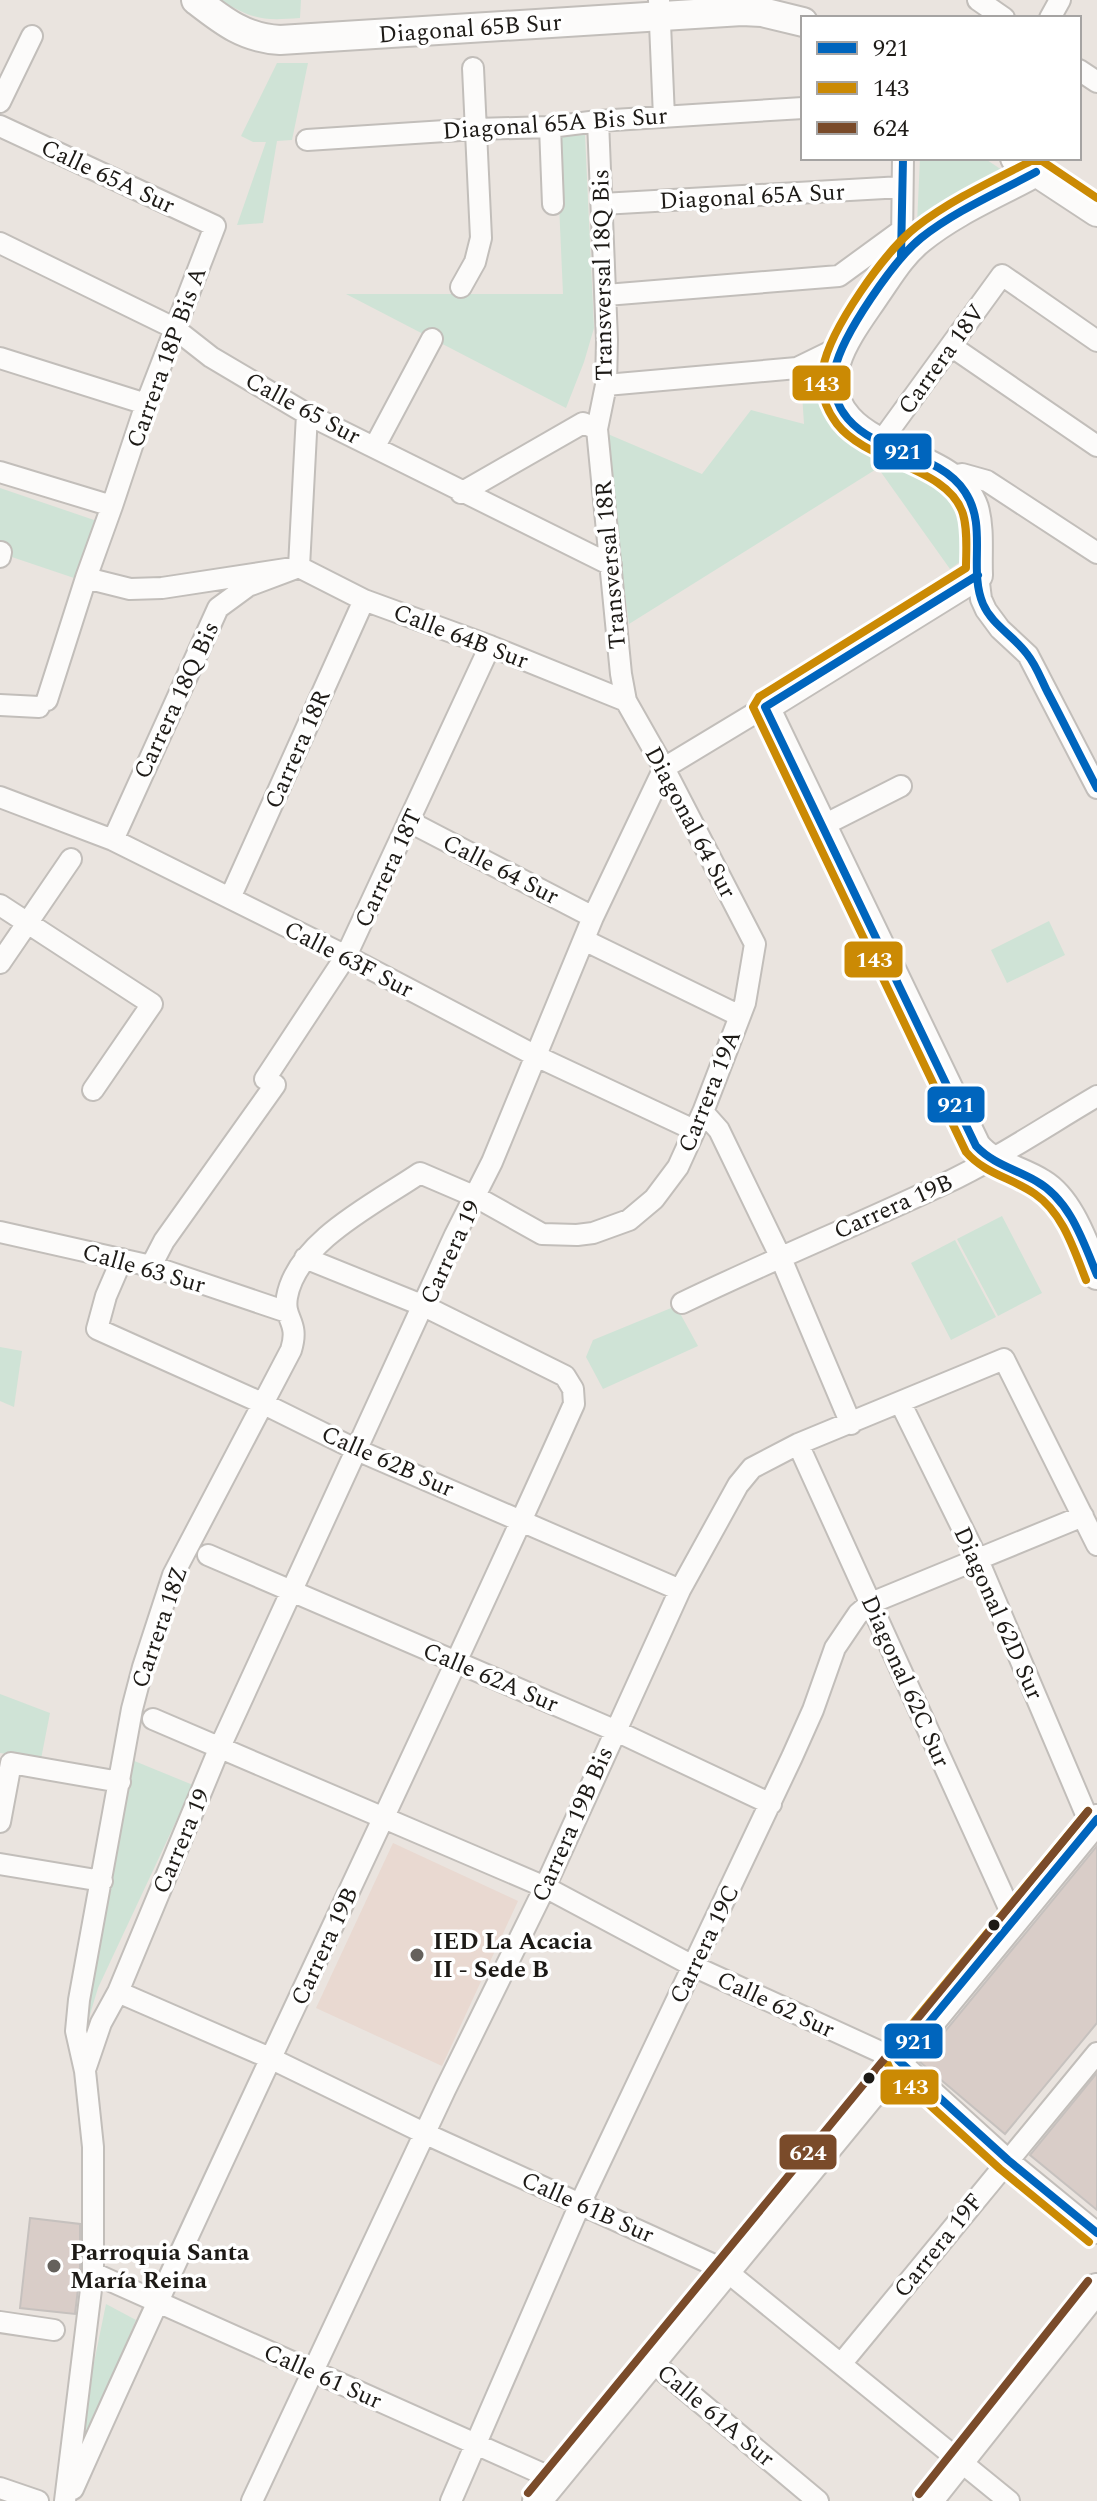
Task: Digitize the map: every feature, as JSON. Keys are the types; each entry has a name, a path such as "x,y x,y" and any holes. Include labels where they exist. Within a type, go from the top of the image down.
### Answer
{"street":[{"name":"Diagonal 65B Sur","path":"196,0 239,31 253,37 280,40 659,8 762,12 801,22"},
{"path":"978,0 1001,16"},
{"path":"659,8 664,117"},
{"path":"0,102 32,36"},
{"path":"461,287 475,262 481,238 473,68"},
{"name":"Diagonal 65A Bis Sur","path":"307,140 550,127 801,108"},
{"name":"Transversal 18Q Bis","path":"597,429 606,385 606,295 598,121"},
{"name":"Calle 65A Sur","path":"0,126 215,226"},
{"path":"550,127 553,204"},
{"path":"903,160 902,244 840,347 834,371 835,397 848,420 880,443 950,476 963,487 973,507 977,525 981,599 1000,629 1028,655 1097,788"},
{"path":"606,295 839,276 902,244 914,244 1025,165 1097,212"},
{"name":"Diagonal 65A Sur","path":"602,204 902,187"},
{"name":"Carrera 18P Bis A","path":"0,705 43,704 146,404 215,226"},
{"name":"Calle 65 Sur","path":"0,243 174,328 211,357 307,414 611,565"},
{"name":"Carrera 18V","path":"880,443 1002,275 1097,341"},
{"path":"375,446 432,339"},
{"path":"951,346 1097,446"},
{"path":"606,385 797,368 840,347"},
{"path":"0,358 146,404"},
{"path":"86,578 130,589 162,588 299,567 307,414"},
{"path":"461,493 583,423 597,429"},
{"name":"Transversal 18R","path":"597,429 617,650 626,701"},
{"path":"0,472 116,498"},
{"path":"950,476 962,474 987,481 1097,553"},
{"name":"Calle 64B Sur","path":"299,567 364,600 490,646 626,701"},
{"name":"Carrera 18Q Bis","path":"113,840 218,608 248,586 299,567"},
{"path":"664,768 978,575"},
{"name":"Carrera 18R","path":"230,898 364,600"},
{"name":"Carrera 18T","path":"151,1266 164,1241 270,1082 346,956 490,646"},
{"name":"Diagonal 64 Sur","path":"626,701 755,944"},
{"path":"765,707 967,1131 982,1154 1045,1185 1053,1193 1080,1236 1097,1275"},
{"name":"Carrera 19","path":"85,2071 101,2023 118,1992 219,1749 455,1235 476,1197 538,1057 593,917 664,768"},
{"path":"822,826 901,786"},
{"name":"Calle 63F Sur","path":"0,797 113,840 346,956 538,1057 699,1121"},
{"name":"Calle 64 Sur","path":"410,822 593,917"},
{"path":"0,963 71,859"},
{"path":"0,905 152,1004 93,1090"},
{"path":"584,940 740,1016"},
{"name":"Carrera 19A","path":"476,1197 542,1234 577,1235 629,1220 654,1199 667,1184 699,1121 745,1003 755,944"},
{"name":"Carrera 19B","path":"682,1303 945,1183 1097,1096"},
{"path":"699,1121 719,1130 780,1256 851,1424"},
{"name":"Carrera 18Z","path":"66,2501 93,2273 93,2147 85,2071 76,2031 79,2000 135,1695 173,1575 291,1350 295,1336 294,1324 287,1312 287,1296 305,1258 315,1245 338,1228 420,1173 476,1197"},
{"name":"Calle 63 Sur","path":"0,1232 151,1266 287,1312"},
{"path":"305,1258 424,1306"},
{"name":"Calle 62B Sur","path":"122,1259 106,1296 97,1329 264,1404 357,1450 680,1590"},
{"name":"Carrera 19B","path":"66,2501 574,1404 573,1389 565,1376 424,1306"},
{"name":"Carrera 19B Bis","path":"252,2501 445,2090 545,1887 680,1590 745,1476 752,1468 798,1444 1004,1359 1083,1516"},
{"name":"Diagonal 62D Sur","path":"900,1402 978,1560 1094,1823"},
{"name":"Diagonal 62C Sur","path":"798,1444 1014,1919"},
{"path":"1083,1516 1097,1545"},
{"name":"Carrera 19C","path":"451,2501 580,2204 771,1804 813,1710 835,1648 851,1621 871,1603 1083,1516"},
{"name":"Calle 62A Sur","path":"208,1555 614,1730 771,1804"},
{"name":"Calle 62 Sur","path":"153,1719 545,1887 693,1966 898,2060 1008,2160 1097,2233"},
{"path":"0,1822 11,1763 120,1782"},
{"path":"537,2501 1094,1823"},
{"path":"0,1864 102,1881"},
{"name":"Calle 61B Sur","path":"118,1992 272,2059 426,2134 725,2270 1009,2501"},
{"name":"Carrera 19F","path":"841,2364 1097,2053"},
{"name":"Calle 61 Sur","path":"93,2273 554,2479"},
{"path":"928,2501 1097,2288"},
{"path":"0,2322 54,2330"},
{"name":"Calle 61A Sur","path":"651,2361 818,2501"},
{"path":"0,2488 38,2501"}],"shaded area":[{"name":"IED La Acacia II - Sede B","path":"393,1843 518,1901 442,2066 316,2008"}],"green space":[{"path":"219,0 301,0 300,18 258,17"},
{"path":"277,63 308,63 292,140 277,141 263,223 237,225 266,142 253,142 241,136"},
{"path":"585,135 594,328 566,408 346,294 563,294 556,136"},
{"path":"920,160 987,160 1005,172 917,224"},
{"path":"821,364 822,405 838,430 858,447 894,461 959,501 967,525 968,556 950,569 878,468 629,624 603,432 702,474 751,410 804,424 801,379"},
{"path":"0,488 97,521 80,580 0,553"},
{"path":"1049,921 1065,955 1007,983 991,950"},
{"path":"1002,1216 1042,1293 998,1316 957,1239"},
{"path":"955,1240 996,1317 951,1340 911,1263"},
{"path":"676,1306 698,1346 603,1389 586,1357 593,1340"},
{"path":"0,1347 22,1351 14,1407 0,1401"},
{"path":"0,1694 50,1713 41,1759 0,1753"},
{"path":"132,1760 193,1785 98,1988 85,2031 84,2019"},
{"path":"106,2304 136,2320 73,2465"}],"building":[{"path":"1097,1846 1097,2023 1005,2134 920,2062"},
{"path":"1097,2073 1097,2210 1030,2155"},
{"name":"Parroquia Santa María Reina","path":"30,2218 80,2224 80,2272 75,2314 20,2308"}],"transit line":[{"name":"921","path":"901,257 903,160"},
{"name":"143","path":"1086,1280 1066,1233 1045,1202 982,1166 966,1152 753,707 759,697 966,568 965,521 955,498 925,475 851,437 837,424 826,405 821,383 823,368 836,333 860,292 903,238 929,217 1031,161 1042,161 1097,198"},
{"name":"921","path":"1036,172 948,219 910,249 858,318 835,369 834,389 844,414 861,431 940,469 965,492 975,519 977,577 983,604 1033,663 1097,788"},
{"name":"921","path":"978,575 765,707 976,1146 997,1162 1036,1181 1058,1199 1074,1222 1097,1275"},
{"name":"143","path":"1088,1811 889,2052 886,2060 890,2069 1000,2169 1089,2242"},
{"name":"624","path":"528,2493 1088,1811"},
{"name":"921","path":"1097,1819 898,2060 1008,2160 1097,2233"},
{"name":"624","path":"919,2494 1088,2281"}],"place":[{"name":"IED La Acacia II - Sede B","path":"417,1955"},
{"name":"Parroquia Santa María Reina","path":"54,2266"}]}
